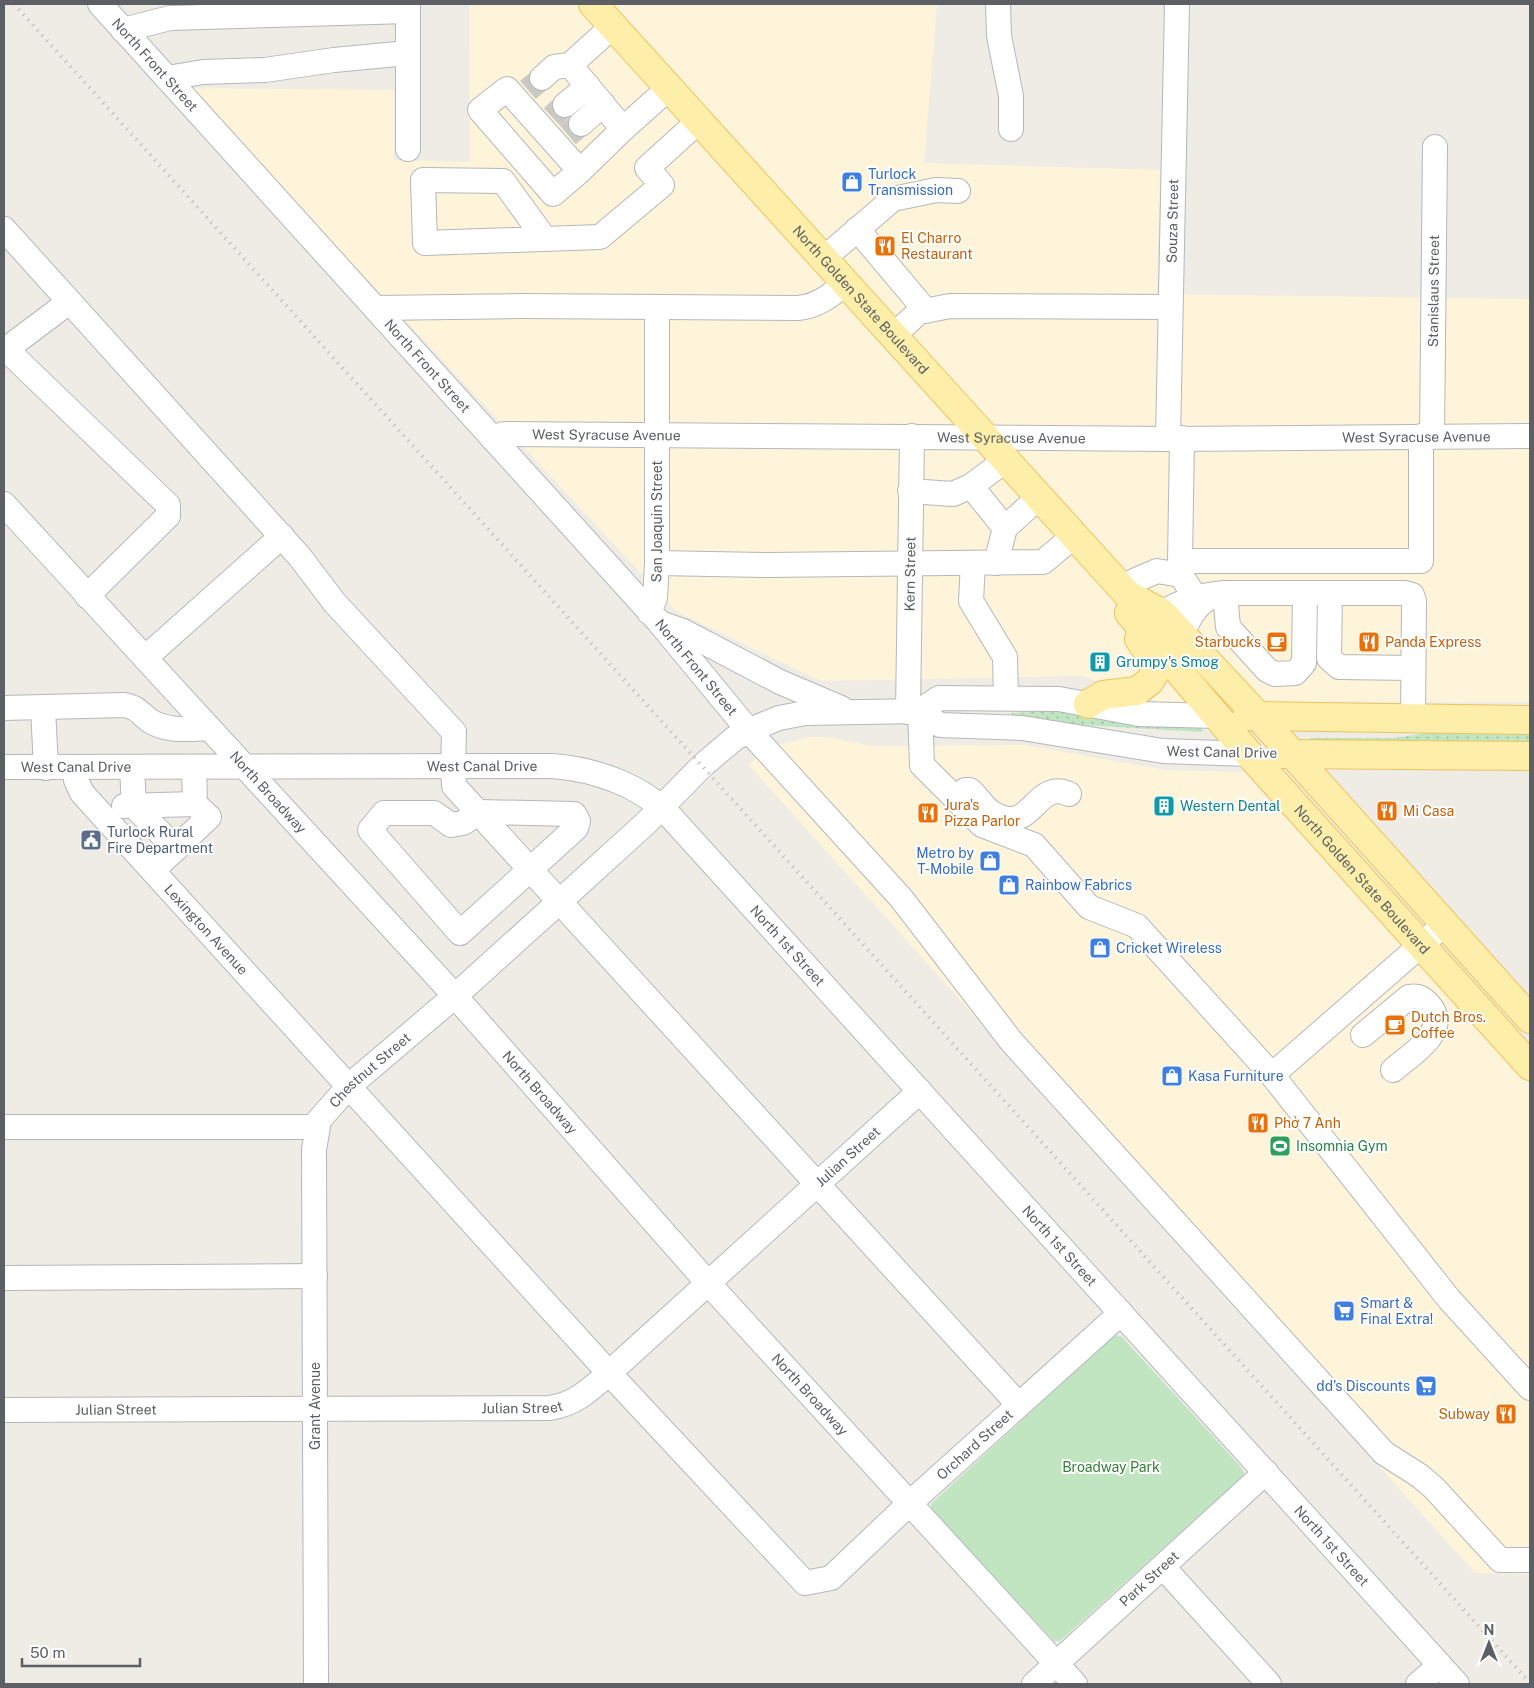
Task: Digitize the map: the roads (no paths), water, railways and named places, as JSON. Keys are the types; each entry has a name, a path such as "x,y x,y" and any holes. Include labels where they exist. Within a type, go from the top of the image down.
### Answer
{"main road":[{"name":"North Golden State Boulevard","path":"593,4 1074,536 1126,598 1249,754 1530,1066"},
{"name":"North Golden State Boulevard","path":"1126,598 1162,613 1259,716 1530,1019"},
{"path":"1088,704 1103,695 1137,691 1152,678 1154,660 1132,630 1126,598"},
{"path":"1218,716 1530,720"},
{"name":"West Canal Drive","path":"1249,754 1530,756"},
{"path":"1470,998 1483,1001 1501,1012 1530,1038"}],"street":[{"name":"North Front Street","path":"100,4 654,617 749,731 901,898 1011,1041 1384,1453 1420,1476 1434,1488 1500,1560 1530,1560"},
{"path":"998,4 999,36 1011,96 1011,129"},
{"name":"Souza Street","path":"1175,569 1175,438 1170,308 1176,4"},
{"path":"124,30 170,18 408,7 408,149"},
{"path":"613,26 570,65 554,67 529,89 507,89 480,110 553,194 669,88"},
{"path":"167,78 203,72 265,70 334,60 408,53"},
{"path":"570,65 623,129"},
{"path":"553,117 588,86"},
{"path":"529,89 568,135 580,171"},
{"path":"568,135 603,104"},
{"path":"545,239 503,180 424,180 425,243 545,239 600,237 662,185 648,168 699,121"},
{"name":"Stanislaus Street","path":"1175,569 1421,561 1435,147"},
{"path":"823,259 893,199 936,190 958,191"},
{"path":"4,229 282,536 334,602 454,732 452,767 454,786 1018,1404"},
{"path":"857,229 926,311"},
{"path":"375,308 810,307 822,302 846,284"},
{"path":"69,302 9,347 10,353 168,505 168,516 87,596"},
{"path":"893,336 919,312 950,306 1170,308"},
{"name":"San Joaquin Street","path":"654,617 658,563 657,308"},
{"name":"West Syracuse Avenue","path":"492,438 504,434 1175,438 1530,436"},
{"name":"Kern Street","path":"912,436 909,564 914,712 921,763 982,825 1034,845 1090,906 1137,926 1272,1075 1450,1299 1530,1388"},
{"path":"910,491 953,494 971,486 1006,460"},
{"path":"971,486 1005,528"},
{"path":"996,563 1005,528 1039,497"},
{"name":"North Broadway","path":"4,504 455,996 708,1283 1075,1684"},
{"path":"1164,512 1175,569 1195,597"},
{"path":"145,658 282,536"},
{"path":"658,563 909,564 1043,562 1074,536"},
{"path":"973,563 971,601 1005,657 1006,698"},
{"path":"1126,598 1152,573 1175,569"},
{"path":"1225,592 1228,627 1267,670 1276,674 1295,673 1304,663 1305,592"},
{"path":"1182,634 1194,610 1209,597 1225,592"},
{"path":"1162,613 1182,601 1225,592 1405,593 1412,595 1413,718"},
{"path":"1330,592 1329,658 1339,667 1413,668"},
{"path":"654,617 780,682 849,712"},
{"path":"661,806 702,766 735,738 779,718 805,713 914,712 938,698 1006,698 1059,699 1139,714 1218,716"},
{"path":"4,708 124,705 137,708 149,720 170,730 209,728"},
{"path":"43,708 46,768"},
{"name":"West Canal Drive","path":"914,712 940,725 1022,728 1163,752 1249,754"},
{"name":"West Canal Drive","path":"4,767 570,768 618,782 642,793 661,806"},
{"name":"Lexington Avenue","path":"74,768 76,780 82,793 609,1374 801,1581 809,1584 831,1578"},
{"path":"132,768 134,806 176,849"},
{"path":"194,768 195,804"},
{"path":"955,798 964,790 970,790 992,813 1013,819 1023,816 1051,791 1059,790 1068,794"},
{"path":"102,814 118,806 195,804 209,817 152,870"},
{"name":"Chestnut Street","path":"317,1128 324,1113 349,1086 455,996 560,902 661,806"},
{"name":"North 1st Street","path":"661,806 1457,1684"},
{"path":"478,812 574,814 578,821 576,828 460,933 370,830 384,813 434,813 451,825 463,823 478,812"},
{"path":"1272,1075 1445,924"},
{"path":"1363,1035 1401,1001 1414,1006 1420,1012 1423,1019 1418,1034 1389,1066"},
{"name":"Julian Street","path":"4,1410 560,1407 580,1398 609,1374 920,1091"},
{"path":"4,1127 317,1128"},
{"name":"Grant Avenue","path":"316,1684 314,1150 317,1128"},
{"path":"4,1278 315,1276"},
{"name":"Orchard Street","path":"831,1578 1018,1404 1121,1313"},
{"name":"Park Street","path":"1034,1684 1266,1472"},
{"path":"1162,1567 1270,1684"},
{"path":"1418,1684 1440,1665"}],"tunnel":[{"path":"528,90 542,78"},
{"path":"552,117 565,105"},
{"path":"568,135 581,124"}],"railway":[{"path":"14,4 1530,1683"}],"place":[{"name":"Turlock Transmission","path":"852,182"},
{"name":"El Charro Restaurant","path":"885,246"},
{"name":"Starbucks","path":"1277,642"},
{"name":"Panda Express","path":"1369,642"},
{"name":"Grumpy's Smog","path":"1100,662"},
{"name":"Western Dental","path":"1164,806"},
{"name":"Mi Casa","path":"1387,811"},
{"name":"Jura's Pizza Parlor","path":"928,813"},
{"name":"Turlock Rural Fire Department","path":"91,840"},
{"name":"Metro by T-Mobile","path":"990,861"},
{"name":"Rainbow Fabrics","path":"1009,885"},
{"name":"Cricket Wireless","path":"1100,948"},
{"name":"Dutch Bros. Coffee","path":"1395,1025"},
{"name":"Kasa Furniture","path":"1172,1076"},
{"name":"Phở 7 Anh","path":"1258,1123"},
{"name":"Insomnia Gym","path":"1280,1146"},
{"name":"Smart & Final Extra!","path":"1344,1311"},
{"name":"dd's Discounts","path":"1426,1386"},
{"name":"Subway","path":"1506,1414"}],"park label":[{"name":"Broadway Park","path":"1111,1467"}]}
